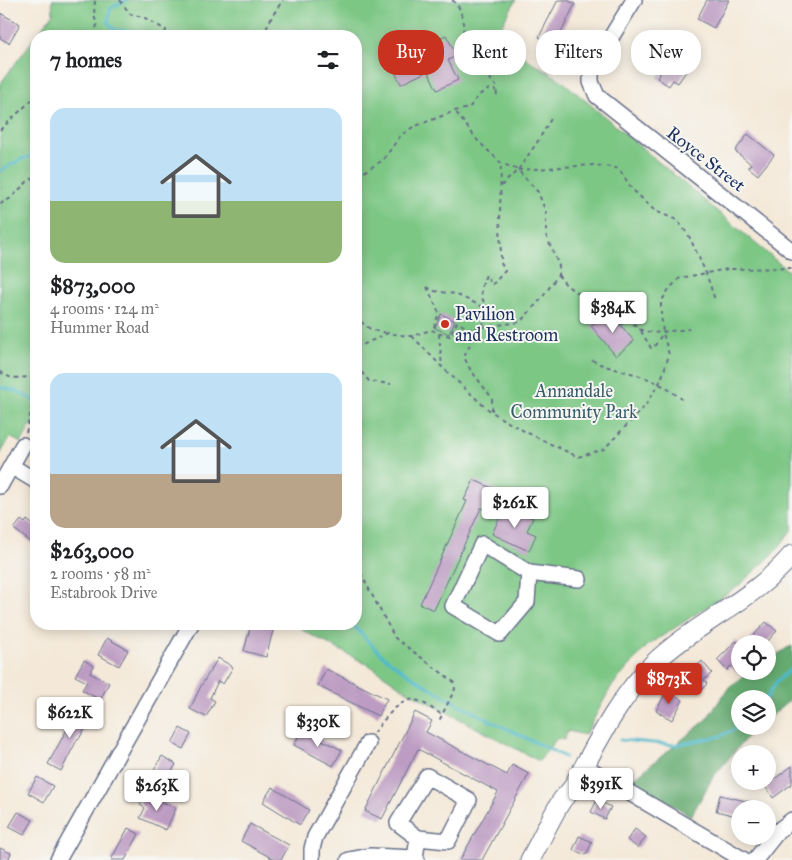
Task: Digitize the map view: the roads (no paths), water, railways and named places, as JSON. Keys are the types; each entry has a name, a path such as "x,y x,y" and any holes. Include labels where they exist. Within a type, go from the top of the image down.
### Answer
{"main road":[{"path":"530,860 563,799 572,788 619,704 633,685 673,646 768,580 792,555"}],"street":[{"name":"Royce Street","path":"634,0 597,60 591,74 591,82 597,96 792,251"},
{"path":"0,486 23,445"},
{"path":"11,466 30,477"},
{"path":"529,573 527,602 500,634 452,606 482,544 529,573 578,579"},
{"path":"58,860 188,630"},
{"path":"312,860 315,837 368,743"},
{"path":"584,766 744,860"},
{"path":"427,776 469,800 448,841 418,838 398,823 427,776"},
{"path":"755,860 778,831 792,820"},
{"path":"349,860 370,856 416,859 418,838"}],"waterway":[{"path":"116,30 108,23 110,9 126,0"},
{"path":"0,171 30,157"},
{"path":"0,387 19,392 30,398"},
{"path":"358,630 382,655 429,687 474,712 565,757"},
{"path":"771,690 776,682 792,668"},
{"path":"620,740 676,745 721,736 731,731"}],"place":[{"name":"Pavilion and Restroom","path":"445,324"}],"park label":[{"name":"Annandale Community Park","path":"574,401"}]}
